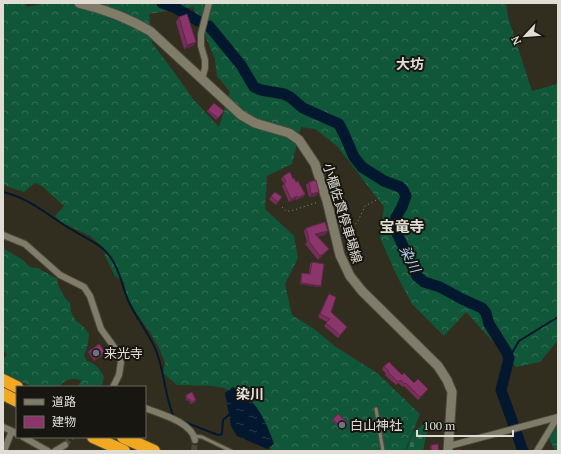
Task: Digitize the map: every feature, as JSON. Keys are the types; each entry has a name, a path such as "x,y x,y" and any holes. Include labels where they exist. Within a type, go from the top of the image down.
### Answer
{"highway":[{"path":"3,380 16,386"},
{"path":"3,394 16,400"},
{"path":"94,438 124,451"},
{"path":"125,438 154,451"}],"main road":[{"name":"小櫃佐貫停車場線","path":"79,3 100,8 137,24 150,32 241,115 255,123 289,133 299,140 315,164 334,226 340,255 350,276 362,291 438,366 447,380 452,392 448,448"}],"street":[{"path":"202,79 205,68 205,60 201,46 201,34 209,3"},
{"path":"3,236 25,244 60,275 84,287 90,296 101,329 117,351 121,362 119,375 114,386"},
{"path":"146,408 184,425 192,432 195,438"},
{"path":"448,448 557,418"},
{"path":"537,451 557,418"},
{"path":"3,427 16,433"},
{"path":"4,451 11,433 16,433"},
{"path":"25,438 48,451"},
{"path":"55,451 65,445"}],"lane":[{"path":"376,409 383,451"},
{"path":"195,438 202,437 231,451"}],"path":[{"path":"334,226 352,226 357,223 365,206 380,198"},
{"path":"282,207 286,211 291,211 327,201"}],"green space":[{"path":"3,3 25,3 27,7 44,3 506,3 508,17 532,91 558,84 558,340 540,362 516,367 466,312 444,336 412,304 397,276 380,238 384,207 337,146 315,129 301,127 292,164 267,176 265,209 294,236 298,258 285,284 292,315 314,329 336,347 377,373 420,414 405,451 271,451 269,440 233,392 224,388 213,386 177,385 163,373 165,363 160,350 126,295 124,282 115,276 105,256 104,248 90,236 61,222 55,216 64,206 42,186 35,183 24,192 3,185","holes":["193,7 215,59 217,76 230,92 219,127 193,99 152,43 149,14"]},
{"path":"3,248 23,260 30,267 38,268 57,279 58,285 65,298 70,303 71,312 76,321 83,326 89,334 88,344 84,356 87,361 97,367 104,377 101,386 78,386 81,380 75,379 66,381 60,386 30,386 6,375 3,370 3,359 7,355 3,349"},
{"path":"427,421 432,421 426,436 423,451 406,451 413,433"},
{"path":"558,426 558,451 555,451 546,432"}],"water":[{"path":"233,387 247,397 262,415 274,444 267,449 237,436 231,426 225,393"}],"building":[{"path":"187,14 196,42 187,45 179,17"},
{"path":"214,103 224,111 218,118 208,110"},
{"path":"290,172 293,179 294,178 296,182 298,181 305,194 298,198 297,196 291,199 284,184 286,182 283,176"},
{"path":"316,180 319,192 311,194 309,182"},
{"path":"275,192 282,197 278,202 271,196"},
{"path":"325,222 328,231 315,234 329,249 320,256 308,240 306,228"},
{"path":"312,262 324,264 321,286 301,283 302,273 310,274"},
{"path":"329,294 336,297 331,312 347,327 340,335 326,323 330,319 320,314"},
{"name":"来光寺","path":"99,344 105,352 95,359 89,351"},
{"path":"389,362 402,375 404,373 414,383 418,379 428,389 420,397 406,383 405,384 400,380 398,382 384,366"},
{"path":"192,392 196,400 191,402 190,399 188,400 186,395"},
{"path":"338,414 348,423 342,429 333,419"},
{"path":"438,444 439,451 432,451 431,445"}],"waterway":[{"name":"染川","path":"162,3 174,7 198,21"},
{"name":"染川","path":"209,26 241,65 254,87 261,90 284,94 303,108 339,124 354,157 362,167 384,181 400,187 403,190 406,196 396,217 395,229 417,276 424,282 440,287 482,308 486,313 489,324 506,351 509,358 501,390 523,451"},
{"path":"3,192 22,199 40,209 108,253 117,268 131,307 155,349 174,417"},
{"path":"509,358 519,341 558,317"},
{"path":"182,421 218,435 222,434 223,420 230,414"}],"tunnel":[{"path":"65,445 71,438"},
{"path":"194,451 195,440"}],"place":[{"name":"来光寺","path":"96,353"},
{"name":"白山神社","path":"342,425"}],"district":[{"name":"大坊","path":"410,64"},
{"name":"宝竜寺","path":"402,227"},
{"name":"染川","path":"250,394"}]}
